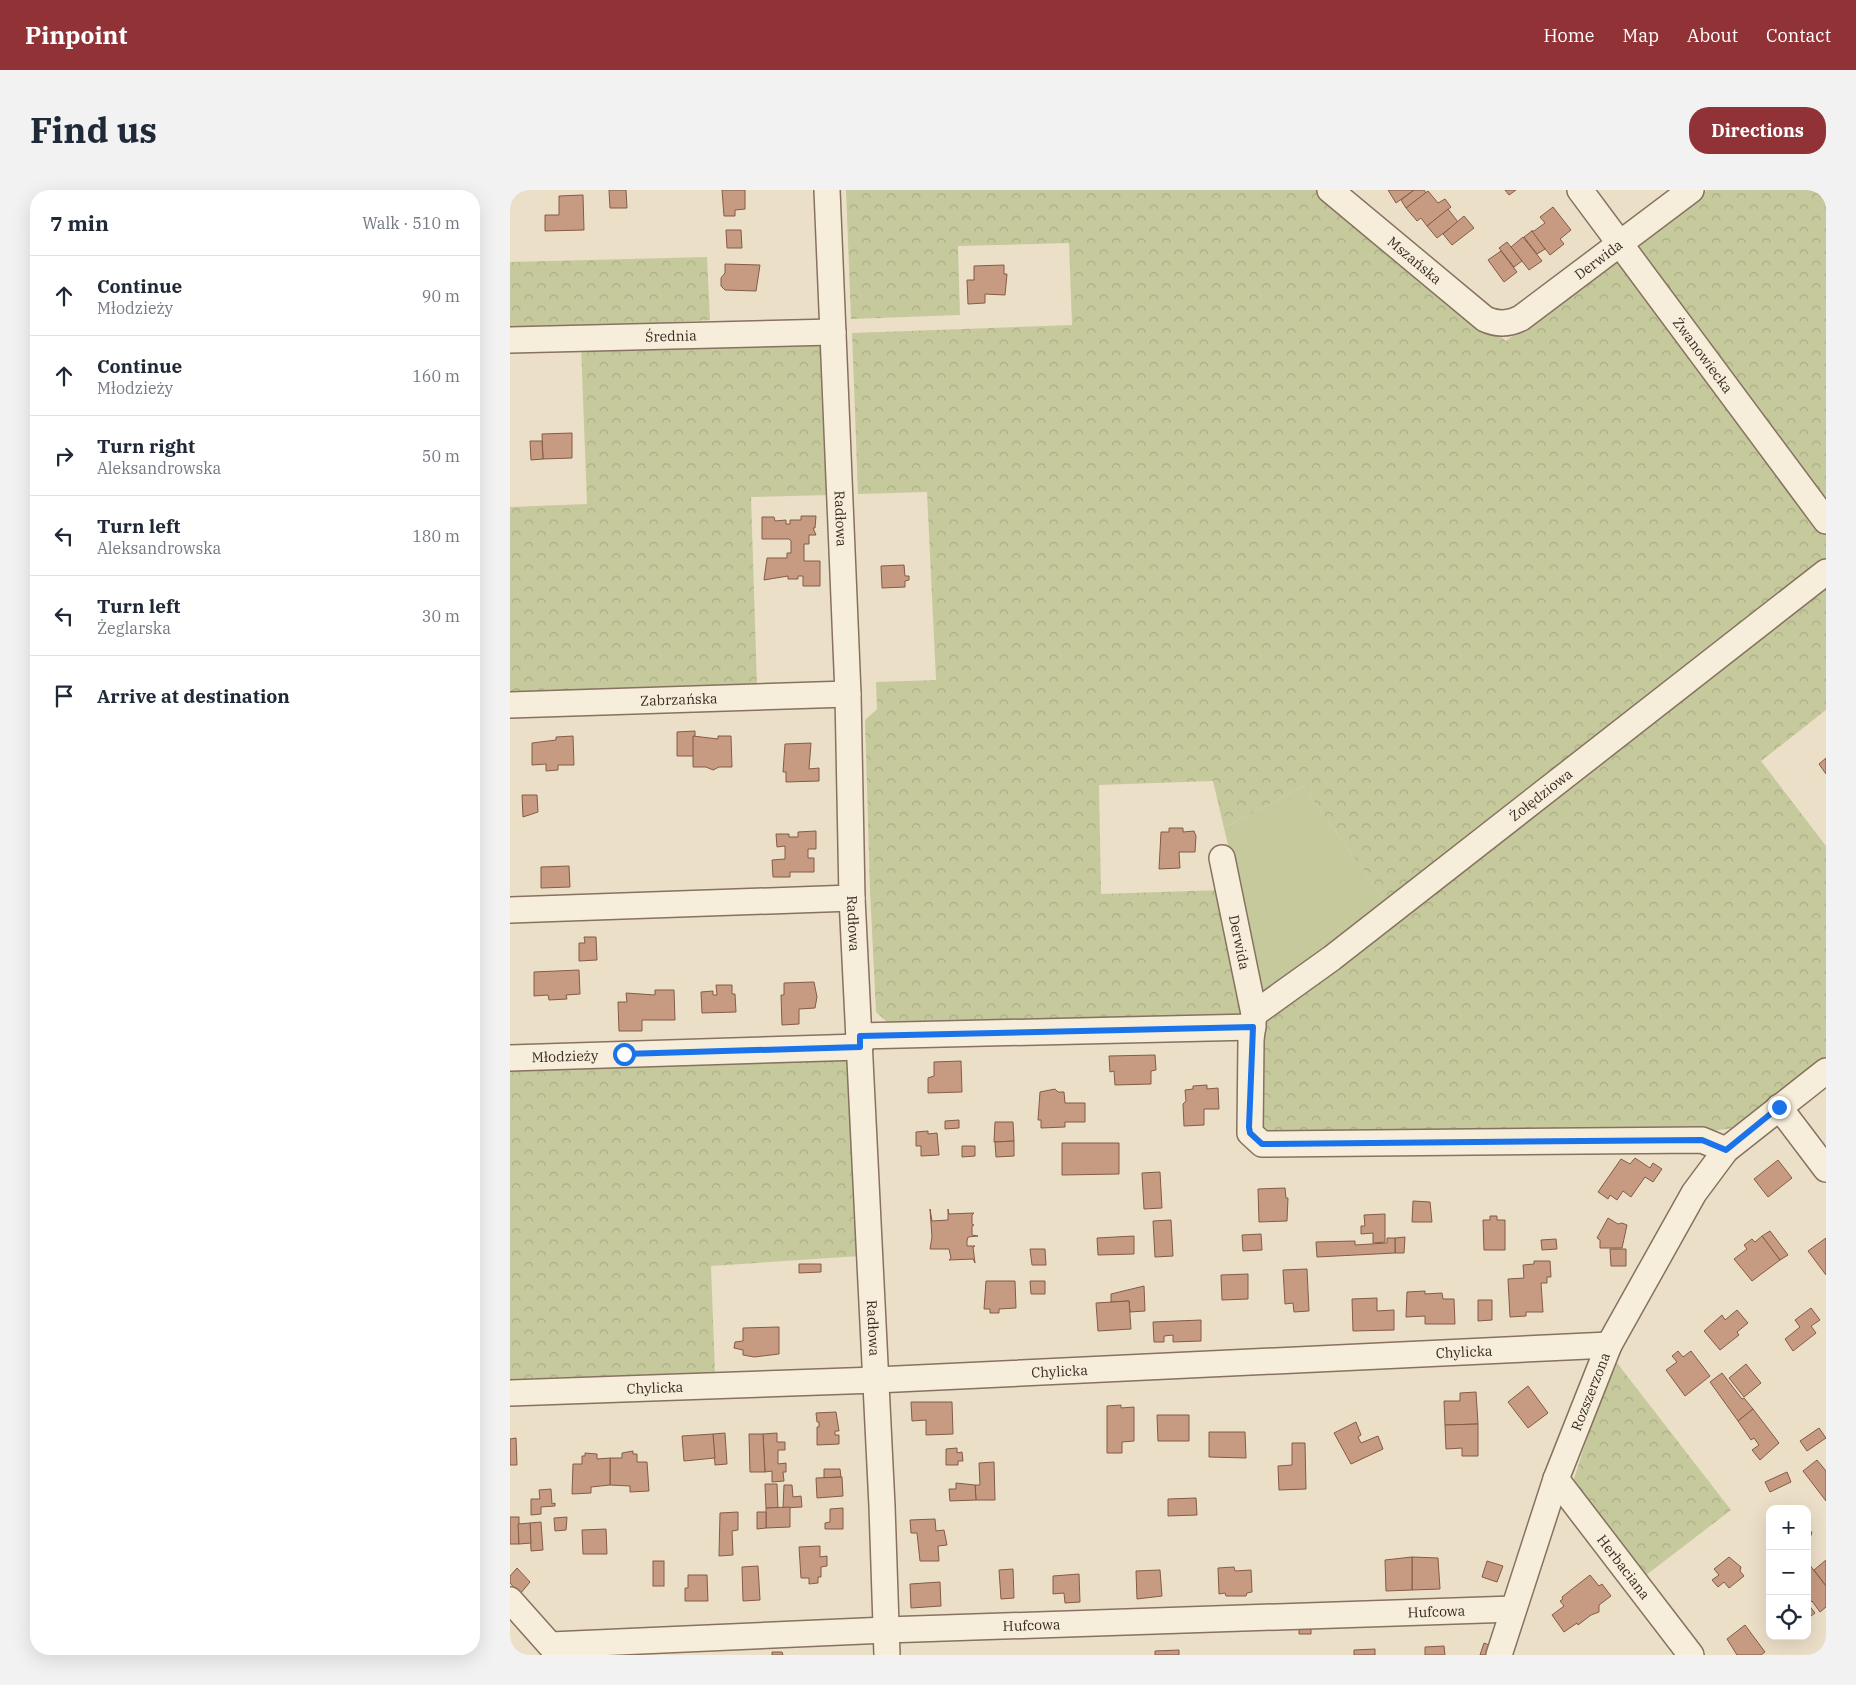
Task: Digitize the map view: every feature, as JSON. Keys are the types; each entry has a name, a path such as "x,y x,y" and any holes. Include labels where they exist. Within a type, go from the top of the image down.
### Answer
{"street":[{"name":"Radłowa","path":"827,190 848,694 852,898 876,1380 887,1655"},
{"name":"Mszańska","path":"1330,190 1485,319 1493,323 1503,324"},
{"name":"Żwanowiecka","path":"1580,190 1826,521"},
{"name":"Derwida","path":"1503,324 1522,318 1691,190"},
{"name":"Średnia","path":"510,340 833,332"},
{"name":"Żołędziowa","path":"1254,1020 1826,572"},
{"name":"Zabrzańska","path":"510,705 848,694"},
{"name":"Derwida","path":"1222,858 1254,1020 1249,1127 1250,1133 1262,1144 1702,1140 1726,1150"},
{"path":"510,910 852,898"},
{"name":"Młodzieży","path":"510,1058 1254,1020"},
{"name":"Rozszerzona","path":"1499,1655 1556,1479 1609,1345 1694,1193 1726,1150 1826,1071"},
{"path":"1779,1107 1826,1169"},
{"name":"Chylicka","path":"510,1393 876,1380 1609,1345"},
{"name":"Herbaciana","path":"1556,1479 1691,1655"},
{"path":"510,1600 555,1650"},
{"name":"Hufcowa","path":"555,1650 886,1630 1513,1609"}],"green space":[{"path":"846,190 1322,190 1506,341 1614,254 1826,532 1826,565 1388,904 1303,786 1224,828 1213,781 1099,785 1101,894 1222,890 1249,1022 889,1024 876,1012 865,720 877,709 876,682 936,680 927,492 858,494 852,333 1072,325 1069,243 958,246 960,315 851,319"},
{"path":"1707,190 1826,190 1826,509 1633,247"},
{"path":"707,257 710,320 573,328 510,329 510,262"},
{"path":"809,336 823,349 831,495 751,497 757,687 510,696 510,507 587,504 581,345"},
{"path":"1826,580 1826,710 1761,761 1826,846 1826,1063 1743,1127 1695,1133 1260,1134 1259,1038 1268,1014"},
{"path":"1303,786 1388,904 1263,996 1224,828"},
{"path":"838,1053 851,1063 860,1256 711,1266 715,1373 510,1379 510,1064"},
{"path":"1617,1363 1731,1510 1641,1579 1571,1488 1597,1407"}],"building":[{"path":"609,190 626,190 627,208 610,208"},
{"path":"722,190 745,190 745,209 735,210 735,216 724,216"},
{"path":"1388,190 1414,190 1396,203"},
{"path":"1414,190 1424,190 1426,193 1406,208 1401,200"},
{"path":"1505,190 1516,190 1509,195"},
{"path":"1428,191 1438,203 1445,199 1451,207 1427,226 1421,218 1417,221 1406,208"},
{"path":"583,195 584,230 545,231 545,215 559,215 559,196"},
{"path":"1553,207 1571,230 1560,239 1564,244 1550,255 1531,231 1545,223 1540,217"},
{"path":"1448,209 1458,222 1437,238 1427,226"},
{"path":"1464,216 1474,228 1452,245 1443,234"},
{"path":"726,230 741,230 742,248 727,248"},
{"path":"1532,231 1545,249 1537,254 1524,237"},
{"path":"1523,237 1542,261 1529,270 1511,247"},
{"path":"1507,242 1522,261 1514,267 1499,248"},
{"path":"1501,251 1517,272 1504,282 1488,260"},
{"path":"725,264 760,265 756,291 725,290 721,286 721,278 725,273"},
{"path":"1004,265 1004,274 1007,274 1005,295 985,294 985,303 968,304 967,280 974,280 974,266"},
{"path":"572,433 572,458 543,459 542,434"},
{"path":"530,441 542,441 543,459 531,460"},
{"path":"801,516 816,516 815,528 813,528 816,535 809,535 809,544 804,544 804,561 820,561 820,586 803,586 803,576 798,576 798,579 788,579 788,576 764,580 767,558 787,558 787,553 791,553 791,541 789,539 762,539 762,517 774,517 775,521 786,520 786,524 790,524 790,520 801,520"},
{"path":"904,565 905,576 909,576 909,580 905,581 905,587 882,588 881,566"},
{"path":"695,731 695,756 677,756 677,732"},
{"path":"573,736 574,765 558,765 558,770 546,771 546,764 532,765 532,743 556,740 556,737"},
{"path":"693,736 718,739 718,736 731,736 732,767 719,767 713,770 706,767 693,767"},
{"path":"811,743 809,769 819,768 819,781 786,782 786,772 783,772 785,744"},
{"path":"1826,758 1826,774 1819,764"},
{"path":"522,795 537,795 538,812 523,817"},
{"path":"1169,828 1183,828 1183,832 1194,831 1196,836 1195,852 1179,852 1180,868 1159,869 1161,832 1169,832"},
{"path":"816,831 816,849 808,849 808,858 814,858 814,872 790,872 790,877 773,877 772,860 785,859 785,846 777,847 776,834 789,834 789,837 798,837 798,832"},
{"path":"569,866 570,887 541,888 541,867"},
{"path":"584,937 596,937 597,960 579,961 579,943 585,943"},
{"path":"579,970 580,994 566,995 567,999 549,1000 548,995 534,996 534,972"},
{"path":"814,982 817,997 815,1008 799,1009 799,1024 782,1025 781,995 784,995 784,983"},
{"path":"716,985 732,985 732,994 735,994 736,1012 702,1013 701,992 713,991 713,995 717,995"},
{"path":"655,990 674,990 675,1020 642,1020 642,1031 619,1031 618,1002 627,1002 626,993 655,995"},
{"path":"1155,1055 1156,1070 1151,1071 1151,1084 1115,1085 1114,1071 1110,1072 1109,1056"},
{"path":"961,1061 962,1092 928,1093 928,1078 934,1076 934,1062"},
{"path":"1207,1085 1207,1089 1218,1088 1219,1109 1204,1109 1204,1125 1184,1126 1183,1104 1186,1101 1185,1090 1193,1089 1193,1086"},
{"path":"1055,1089 1058,1092 1064,1092 1065,1103 1085,1103 1085,1122 1065,1122 1065,1127 1041,1128 1041,1120 1038,1120 1040,1092"},
{"path":"959,1120 959,1128 945,1129 945,1121"},
{"path":"995,1122 1013,1122 1014,1141 994,1142"},
{"path":"928,1131 928,1134 937,1133 939,1155 921,1156 921,1146 916,1146 916,1132"},
{"path":"1014,1141 1014,1156 996,1157 995,1142"},
{"path":"1062,1143 1119,1143 1119,1174 1062,1175"},
{"path":"962,1146 975,1146 975,1156 962,1157"},
{"path":"1635,1158 1650,1168 1653,1163 1662,1169 1653,1182 1645,1177 1631,1197 1623,1191 1617,1200 1610,1195 1608,1199 1598,1192 1621,1159 1630,1164"},
{"path":"1778,1160 1792,1178 1768,1197 1754,1179"},
{"path":"1160,1172 1162,1208 1144,1209 1142,1173"},
{"path":"1285,1188 1286,1198 1288,1198 1287,1221 1259,1222 1258,1189"},
{"path":"1413,1201 1430,1202 1432,1222 1412,1222"},
{"path":"930,1209 932,1221 948,1220 948,1209 949,1214 974,1213 972,1215 972,1224 974,1225 972,1226 972,1235 978,1236 968,1237 967,1246 975,1246 973,1247 975,1263 973,1259 949,1260 951,1258 949,1249 930,1249 932,1237"},
{"path":"1385,1214 1385,1242 1373,1243 1373,1233 1361,1234 1361,1226 1365,1226 1364,1215"},
{"path":"1490,1216 1497,1216 1497,1220 1505,1220 1505,1250 1484,1250 1483,1220 1490,1220"},
{"path":"1608,1218 1618,1224 1627,1225 1622,1248 1600,1248 1600,1240 1597,1238"},
{"path":"1171,1220 1173,1256 1155,1257 1153,1221"},
{"path":"1770,1231 1788,1255 1780,1260 1762,1236"},
{"path":"1261,1234 1262,1250 1243,1251 1242,1235"},
{"path":"1134,1236 1134,1254 1098,1255 1097,1238"},
{"path":"1762,1236 1780,1260 1752,1281 1734,1259 1747,1249 1744,1245 1752,1239 1755,1242"},
{"path":"1405,1237 1404,1253 1395,1253 1395,1238"},
{"path":"1387,1238 1395,1238 1395,1253 1317,1257 1316,1242 1355,1241 1355,1245 1387,1243"},
{"path":"1826,1238 1826,1275 1808,1251"},
{"path":"1556,1239 1557,1249 1542,1250 1541,1240"},
{"path":"1030,1249 1045,1249 1046,1265 1032,1265"},
{"path":"1610,1249 1626,1249 1626,1266 1611,1266"},
{"path":"1534,1261 1550,1261 1551,1277 1547,1277 1547,1283 1541,1283 1543,1312 1526,1312 1526,1316 1510,1317 1508,1279 1524,1278 1523,1265 1534,1264"},
{"path":"799,1264 821,1264 821,1272 799,1273"},
{"path":"1307,1269 1309,1311 1294,1312 1293,1303 1285,1304 1283,1270"},
{"path":"1248,1274 1248,1299 1222,1300 1221,1275"},
{"path":"986,1281 1015,1281 1016,1308 999,1309 999,1313 990,1313 990,1309 984,1309"},
{"path":"1030,1281 1045,1281 1045,1294 1031,1294"},
{"path":"1144,1286 1145,1311 1130,1312 1129,1301 1111,1302 1111,1294"},
{"path":"1425,1291 1425,1294 1442,1293 1443,1299 1454,1299 1455,1324 1425,1324 1425,1316 1406,1317 1407,1292"},
{"path":"1377,1298 1377,1311 1394,1310 1394,1330 1353,1331 1352,1299"},
{"path":"1478,1300 1492,1300 1492,1320 1478,1321"},
{"path":"1129,1301 1131,1329 1098,1331 1096,1303"},
{"path":"1811,1308 1820,1320 1811,1326 1816,1333 1793,1351 1785,1339 1800,1327 1795,1320"},
{"path":"1737,1310 1748,1323 1737,1332 1739,1335 1720,1350 1704,1331 1722,1315 1725,1320"},
{"path":"1201,1320 1201,1341 1173,1342 1173,1335 1164,1336 1164,1342 1154,1342 1153,1322"},
{"path":"779,1327 779,1354 754,1357 743,1355 743,1350 734,1348 735,1342 743,1341 743,1328"},
{"path":"1678,1351 1683,1357 1691,1351 1710,1376 1685,1396 1666,1370 1677,1362 1672,1356"},
{"path":"1746,1364 1761,1383 1744,1397 1729,1378"},
{"path":"1722,1373 1742,1399 1744,1398 1753,1409 1738,1421 1710,1382"},
{"path":"1528,1386 1548,1413 1528,1428 1508,1402"},
{"path":"1476,1392 1478,1424 1445,1425 1444,1401 1460,1401 1460,1393"},
{"path":"911,1402 952,1402 953,1434 926,1435 926,1420 912,1421"},
{"path":"1121,1405 1121,1408 1134,1407 1134,1441 1122,1442 1122,1453 1107,1453 1107,1406"},
{"path":"1753,1409 1779,1443 1760,1460 1752,1450 1759,1445 1754,1438 1751,1440 1738,1421"},
{"path":"836,1412 839,1431 835,1431 835,1435 839,1435 839,1444 817,1445 817,1427 819,1427 819,1422 817,1422 816,1413"},
{"path":"1157,1415 1189,1415 1189,1441 1158,1441"},
{"path":"1356,1422 1361,1435 1358,1437 1361,1443 1378,1436 1383,1449 1351,1464 1334,1433"},
{"path":"1478,1424 1478,1456 1462,1456 1462,1448 1446,1449 1445,1425"},
{"path":"1819,1428 1826,1438 1807,1451 1800,1441"},
{"path":"1209,1432 1245,1432 1246,1458 1209,1457"},
{"path":"725,1433 727,1464 715,1465 713,1434"},
{"path":"777,1433 777,1442 785,1442 785,1450 778,1450 778,1464 786,1463 786,1472 783,1472 784,1481 772,1482 772,1471 765,1472 763,1434"},
{"path":"713,1434 715,1458 684,1461 682,1436"},
{"path":"749,1434 763,1434 765,1472 750,1472"},
{"path":"516,1438 517,1465 510,1465 510,1439"},
{"path":"1292,1443 1305,1443 1306,1489 1279,1490 1278,1466 1292,1465"},
{"path":"957,1448 957,1453 962,1452 963,1461 958,1461 958,1465 946,1465 946,1449"},
{"path":"633,1451 633,1454 637,1454 637,1462 647,1462 649,1491 630,1492 630,1486 610,1485 610,1458 622,1458 622,1453"},
{"path":"585,1453 597,1454 597,1459 610,1458 610,1485 591,1487 591,1493 572,1494 573,1464 582,1464 582,1456 585,1456"},
{"path":"1817,1460 1826,1471 1826,1501 1803,1471"},
{"path":"994,1462 995,1500 976,1500 975,1485 980,1485 979,1463"},
{"path":"824,1469 840,1469 841,1477 824,1478"},
{"path":"1787,1472 1791,1482 1770,1492 1765,1482"},
{"path":"842,1477 843,1496 817,1498 816,1478"},
{"path":"956,1483 975,1485 976,1500 950,1501 949,1489 956,1489"},
{"path":"765,1484 777,1484 778,1508 766,1508"},
{"path":"784,1485 792,1485 793,1497 801,1496 802,1507 783,1508"},
{"path":"551,1489 552,1504 555,1503 555,1506 541,1507 541,1514 531,1515 531,1499 540,1499 539,1490"},
{"path":"1196,1498 1197,1515 1168,1516 1168,1499"},
{"path":"790,1507 790,1527 766,1528 766,1508"},
{"path":"843,1508 843,1529 825,1529 825,1523 830,1522 830,1509"},
{"path":"738,1512 738,1530 732,1531 733,1555 719,1556 720,1513"},
{"path":"757,1512 766,1512 766,1528 757,1529"},
{"path":"510,1517 519,1517 519,1544 510,1544"},
{"path":"567,1517 566,1530 555,1531 554,1518"},
{"path":"935,1519 936,1531 944,1530 947,1545 938,1546 939,1561 920,1561 917,1533 911,1533 910,1520"},
{"path":"541,1522 543,1550 531,1551 530,1523"},
{"path":"530,1523 531,1543 519,1544 518,1524"},
{"path":"606,1529 607,1554 583,1554 582,1530"},
{"path":"820,1546 820,1557 827,1556 827,1566 821,1567 821,1577 818,1577 818,1583 809,1584 809,1578 801,1578 799,1547"},
{"path":"1412,1557 1438,1558 1440,1589 1412,1590"},
{"path":"1412,1557 1412,1590 1386,1591 1385,1560"},
{"path":"1729,1557 1741,1567 1740,1571 1744,1576 1729,1588 1724,1582 1718,1587 1712,1580 1719,1575 1714,1569"},
{"path":"1826,1560 1826,1586 1814,1570"},
{"path":"653,1561 664,1561 664,1586 653,1586"},
{"path":"1487,1561 1503,1566 1497,1582 1482,1577"},
{"path":"758,1566 760,1600 743,1601 742,1567"},
{"path":"1234,1567 1235,1571 1251,1570 1252,1592 1247,1593 1246,1596 1219,1594 1218,1568"},
{"path":"1811,1567 1826,1586 1826,1607 1820,1612 1812,1601"},
{"path":"517,1568 530,1582 520,1594 510,1583 510,1576"},
{"path":"1013,1569 1014,1598 1001,1599 999,1570"},
{"path":"1160,1570 1162,1596 1137,1599 1136,1571"},
{"path":"1079,1574 1080,1602 1065,1603 1064,1593 1053,1594 1053,1576"},
{"path":"688,1575 707,1575 708,1601 685,1601"},
{"path":"1590,1575 1599,1586 1602,1584 1611,1596 1599,1605 1599,1612 1564,1632 1552,1615 1564,1606 1560,1601 1563,1599 1562,1597"},
{"path":"940,1582 941,1606 911,1608 910,1584"},
{"path":"1811,1608 1815,1613 1811,1616"},
{"path":"1745,1625 1765,1652 1761,1655 1737,1655 1727,1639"},
{"path":"1311,1627 1311,1634 1299,1634 1299,1628"},
{"path":"1484,1643 1489,1645 1486,1655 1480,1655"},
{"path":"1444,1646 1445,1655 1425,1655 1425,1647"},
{"path":"1375,1649 1375,1655 1354,1655 1354,1650"},
{"path":"1179,1650 1179,1655 1155,1655 1155,1651"},
{"path":"772,1652 782,1652 783,1655 772,1655"}],"route":[{"path":"624,1054 860,1047 860,1036 1253,1027 1249,1127 1250,1133 1262,1144 1702,1140 1726,1150 1779,1107"}]}
